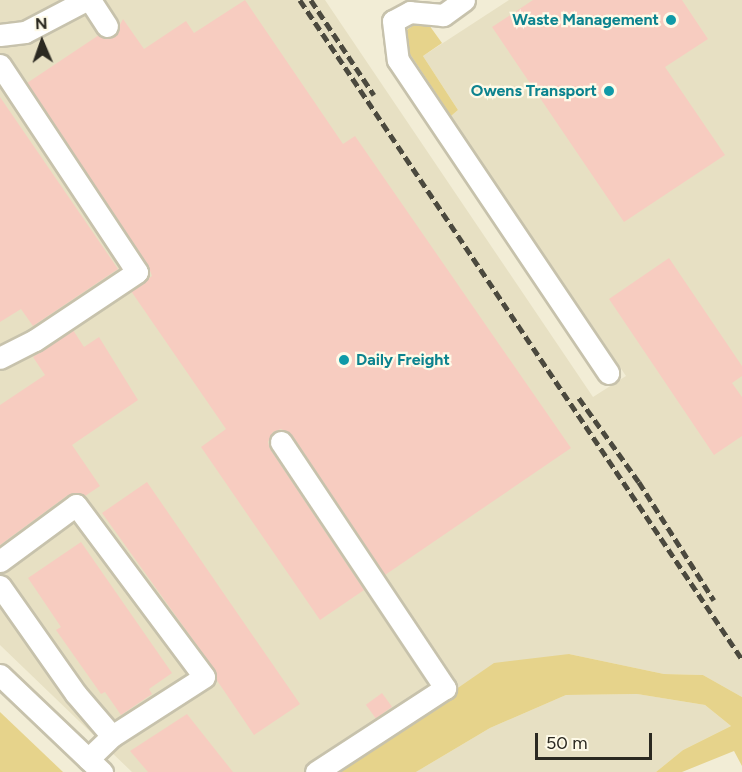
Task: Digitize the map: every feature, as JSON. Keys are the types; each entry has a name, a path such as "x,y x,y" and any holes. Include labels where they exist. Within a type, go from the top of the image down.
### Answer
{"street":[{"path":"0,35 25,32 88,0 107,26"},
{"path":"450,6 410,12 393,21 398,60 608,373"},
{"path":"0,65 137,272 36,340 0,358"},
{"path":"281,442 445,688 316,772"},
{"path":"0,561 76,505 204,677 112,736 95,765 0,675"},
{"path":"0,586 76,694 112,736"}],"shaded area":[{"path":"0,0 325,0 593,397 626,376 451,116 458,110 423,56 509,0 742,0 742,697 703,675 664,674 569,654 429,708 336,772 132,772 0,645"},
{"path":"424,18 442,43 423,56 458,110 451,116 398,36"},
{"path":"569,654 664,674 703,675 742,697 742,766 734,751 682,772 656,772 683,750 731,726 705,705 637,694 566,695 490,728 416,772 336,772 494,663"},
{"path":"637,694 705,705 731,726 683,750 656,772 416,772 490,728 566,695"},
{"path":"0,712 63,772 0,772"}],"building":[{"name":"Daily Freight","path":"245,0 343,144 355,136 571,448 385,575 292,435 281,429 273,432 268,442 270,449 364,590 320,620 201,447 226,429 131,291 152,276 148,265 27,83 99,35 114,36 123,19 144,49 186,21 194,33"},
{"name":"Owens Transport","path":"533,0 682,0 708,39 665,67 725,155 624,222 492,27"},
{"path":"0,97 118,269 33,326 21,309 0,322"},
{"path":"669,258 742,366 742,376 732,383 742,397 742,436 714,455 609,299"},
{"path":"73,330 84,347 99,337 138,400 72,445 100,486 85,496 68,495 0,545 0,405 45,375 33,357"},
{"path":"147,482 300,704 254,735 216,679 214,669 102,513"},
{"path":"81,542 172,673 149,689 152,694 121,715 105,692 101,694 56,630 61,627 28,578"},
{"path":"382,693 392,707 376,719 366,705"},
{"path":"187,714 233,772 148,772 130,751"}],"railway":[{"path":"300,0 742,659"},
{"path":"311,0 374,95"},
{"path":"579,398 639,482 714,600"}],"place":[{"name":"Waste Management","path":"671,20"},
{"name":"Owens Transport","path":"609,91"},
{"name":"Daily Freight","path":"344,360"}]}
